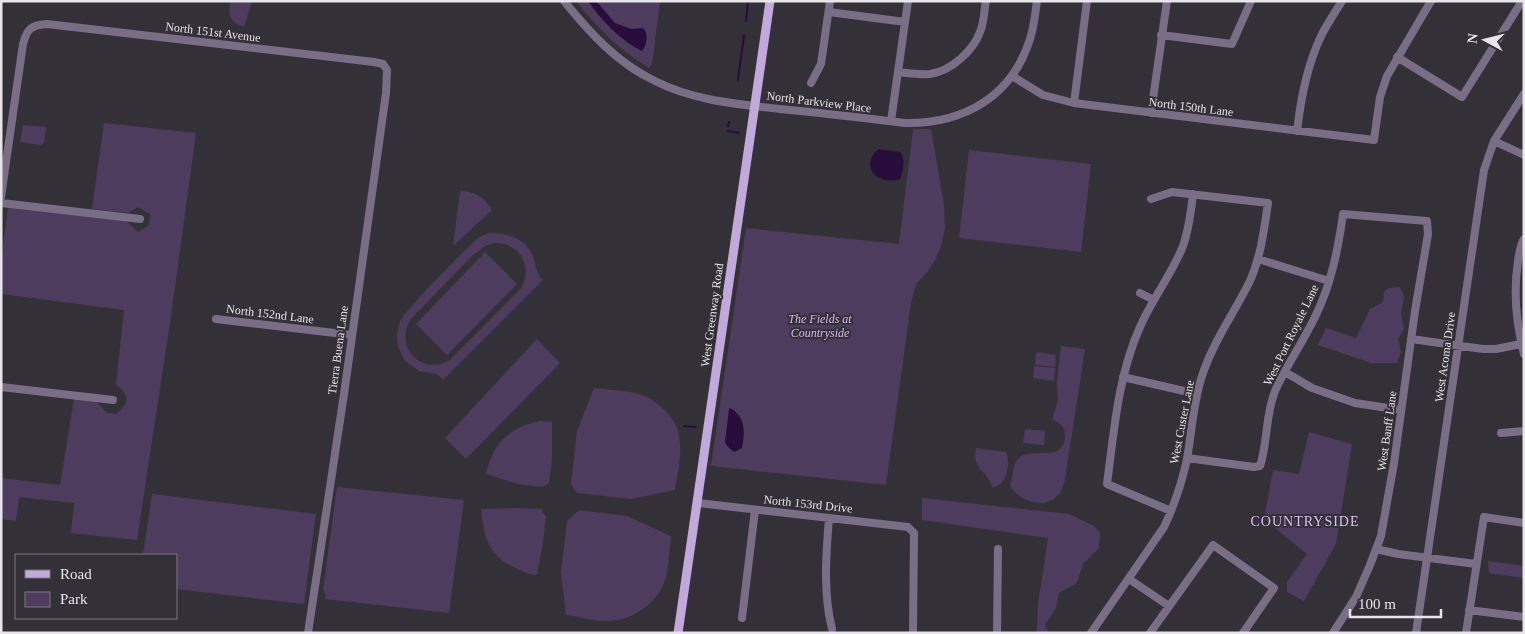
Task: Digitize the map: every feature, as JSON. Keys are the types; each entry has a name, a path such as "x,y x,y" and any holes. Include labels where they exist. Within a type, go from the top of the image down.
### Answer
{"main road":[{"name":"West Greenway Road","path":"678,633 770,1"}],"street":[{"name":"North Parkview Place","path":"564,1 589,31 618,58 655,81 686,94 709,100 755,106 922,123 941,121 957,116 985,102 1000,89 1012,76 1025,53 1031,36 1037,1"},
{"path":"811,83 822,64 830,1"},
{"path":"891,121 908,1"},
{"path":"898,72 930,74 946,68 960,59 972,47 981,32 986,1"},
{"path":"1074,103 1087,1"},
{"path":"1151,113 1167,1"},
{"path":"1161,35 1232,44 1250,1"},
{"path":"1297,131 1302,94 1310,63 1322,34 1342,1"},
{"path":"1432,1 1397,57 1462,98 1522,1"},
{"path":"829,12 905,22"},
{"name":"North 151st Avenue","path":"1,197 23,44 28,31 34,26 47,24 374,62 383,64 388,70"},
{"name":"North 150th Lane","path":"1012,76 1043,95 1074,103 1374,140 1380,97 1387,76 1397,57"},
{"name":"Tierra Buena Lane","path":"308,633 352,335 388,70"},
{"name":"West Acoma Drive","path":"1416,633 1486,161 1494,141 1524,94"},
{"path":"1494,141 1524,155"},
{"path":"1151,199 1172,192 1193,194 1188,228 1182,247 1140,327 1123,377 1107,484 1171,511"},
{"name":"West Custer Lane","path":"1091,633 1164,527 1171,511 1187,458 1196,394 1210,356 1250,280 1264,236 1268,203 1193,194"},
{"path":"1,203 140,219"},
{"name":"West Port Royale Lane","path":"1187,458 1254,467 1260,466 1267,418 1275,392 1315,317 1329,281 1339,243 1343,214 1427,222"},
{"name":"West Banff Lane","path":"1333,633 1356,597 1383,527 1428,234 1427,222"},
{"path":"1524,239 1521,243 1517,265 1515,296 1516,318 1524,354"},
{"path":"1258,259 1329,281"},
{"path":"1140,293 1154,300"},
{"name":"North 152nd Lane","path":"216,319 352,335"},
{"path":"1411,338 1490,349 1521,344"},
{"path":"1285,372 1312,388 1355,403 1401,410"},
{"path":"1123,377 1196,394"},
{"path":"1,387 113,400"},
{"path":"1501,434 1524,431"},
{"name":"North 153rd Drive","path":"698,503 908,527 914,532 913,633"},
{"path":"742,618 755,510"},
{"path":"1466,633 1484,517 1524,523"},
{"path":"829,518 825,562 829,617 832,629"},
{"path":"1150,633 1212,545 1274,588 1242,633"},
{"path":"997,633 998,549"},
{"path":"1376,549 1398,554 1476,564"},
{"path":"1129,579 1169,606"},
{"path":"1469,610 1524,617"}],"green space":[{"path":"230,1 252,1 244,27 231,18 229,11"},
{"path":"576,1 667,1 660,2 652,64 649,68 628,54 610,38"},
{"path":"104,123 196,133 171,316 137,540 71,533 74,503 19,497 16,521 1,519 1,478 60,485 74,399 96,401 107,413 116,414 126,403 124,392 116,385 124,310 1,294 1,262 8,208 126,221 138,232 149,225 150,214 138,207 128,213 92,209"},
{"path":"23,125 45,127 44,143 40,145 20,142"},
{"name":"The Fields at Countryside","path":"913,129 931,129 944,204 945,229 936,258 928,271 916,284 911,303 886,485 711,466 746,228 899,244"},
{"path":"969,150 1091,164 1081,252 959,238"},
{"path":"460,191 470,192 479,196 492,210 453,246"},
{"path":"489,233 496,233 516,238 522,242 531,252 537,272 543,280 443,380 437,374 419,371 405,361 397,341 400,321 426,290 479,237","holes":["494,243 510,246 522,256 526,271 522,287 450,360 440,364 421,362 408,349 406,330 410,320 473,255 485,246"]},
{"path":"485,252 517,284 447,355 416,324"},
{"path":"1400,287 1404,297 1401,314 1404,328 1398,339 1401,352 1397,363 1371,363 1318,345 1326,328 1356,338 1370,309 1383,302 1384,292 1389,288"},
{"path":"537,339 560,363 466,459 445,438"},
{"path":"1061,346 1085,349 1065,479 1061,491 1051,501 1044,503 1031,502 1019,495 1010,486 1014,466 1020,457 1026,454 1054,452 1063,445 1065,437 1063,428 1052,419 1058,400 1057,382"},
{"path":"1036,352 1056,355 1055,367 1035,365"},
{"path":"1034,366 1055,368 1054,381 1033,378"},
{"path":"594,388 642,395 654,401 669,414 675,423 680,444 675,490 631,499 577,493 571,484 577,431"},
{"path":"540,421 552,422 552,459 549,483 543,487 518,484 486,474 493,454 511,432"},
{"path":"1025,429 1045,431 1044,445 1023,443"},
{"path":"1309,432 1352,444 1336,544 1304,601 1287,592 1287,582 1307,554 1264,519 1273,470 1299,474"},
{"path":"976,448 1006,452 1008,467 1004,479 997,486 992,487 990,481 978,466 975,456"},
{"path":"337,487 464,500 449,613 325,599 326,595 323,590"},
{"path":"152,494 316,514 304,604 178,589 178,554 143,554"},
{"path":"922,498 1069,514 1094,526 1100,533 1099,548 1083,564 1077,583 1059,593 1056,608 1045,625 1048,631 1052,633 1037,633 1038,604 1048,538 922,520"},
{"path":"481,509 541,509 546,517 537,575 525,572 501,559 495,553 486,537"},
{"path":"579,510 627,516 671,536 664,583 655,599 636,613 610,621 566,615 561,573 567,521"},
{"path":"1488,561 1524,566 1524,578 1489,573"}],"shaded area":[{"path":"588,1 596,1 615,23 631,29 643,28 647,39 642,51 627,42 612,29"},
{"path":"878,149 900,152 903,169 900,179 885,180 878,178 874,174 870,163"},
{"path":"730,408 742,420 744,431 742,448 734,452 725,442"}],"waterway":[{"path":"746,21 748,1"},
{"path":"738,80 744,35"},
{"path":"728,126 729,122"},
{"path":"728,131 739,133"},
{"path":"684,426 696,427"}],"district":[{"name":"COUNTRYSIDE","path":"1305,521"}]}
